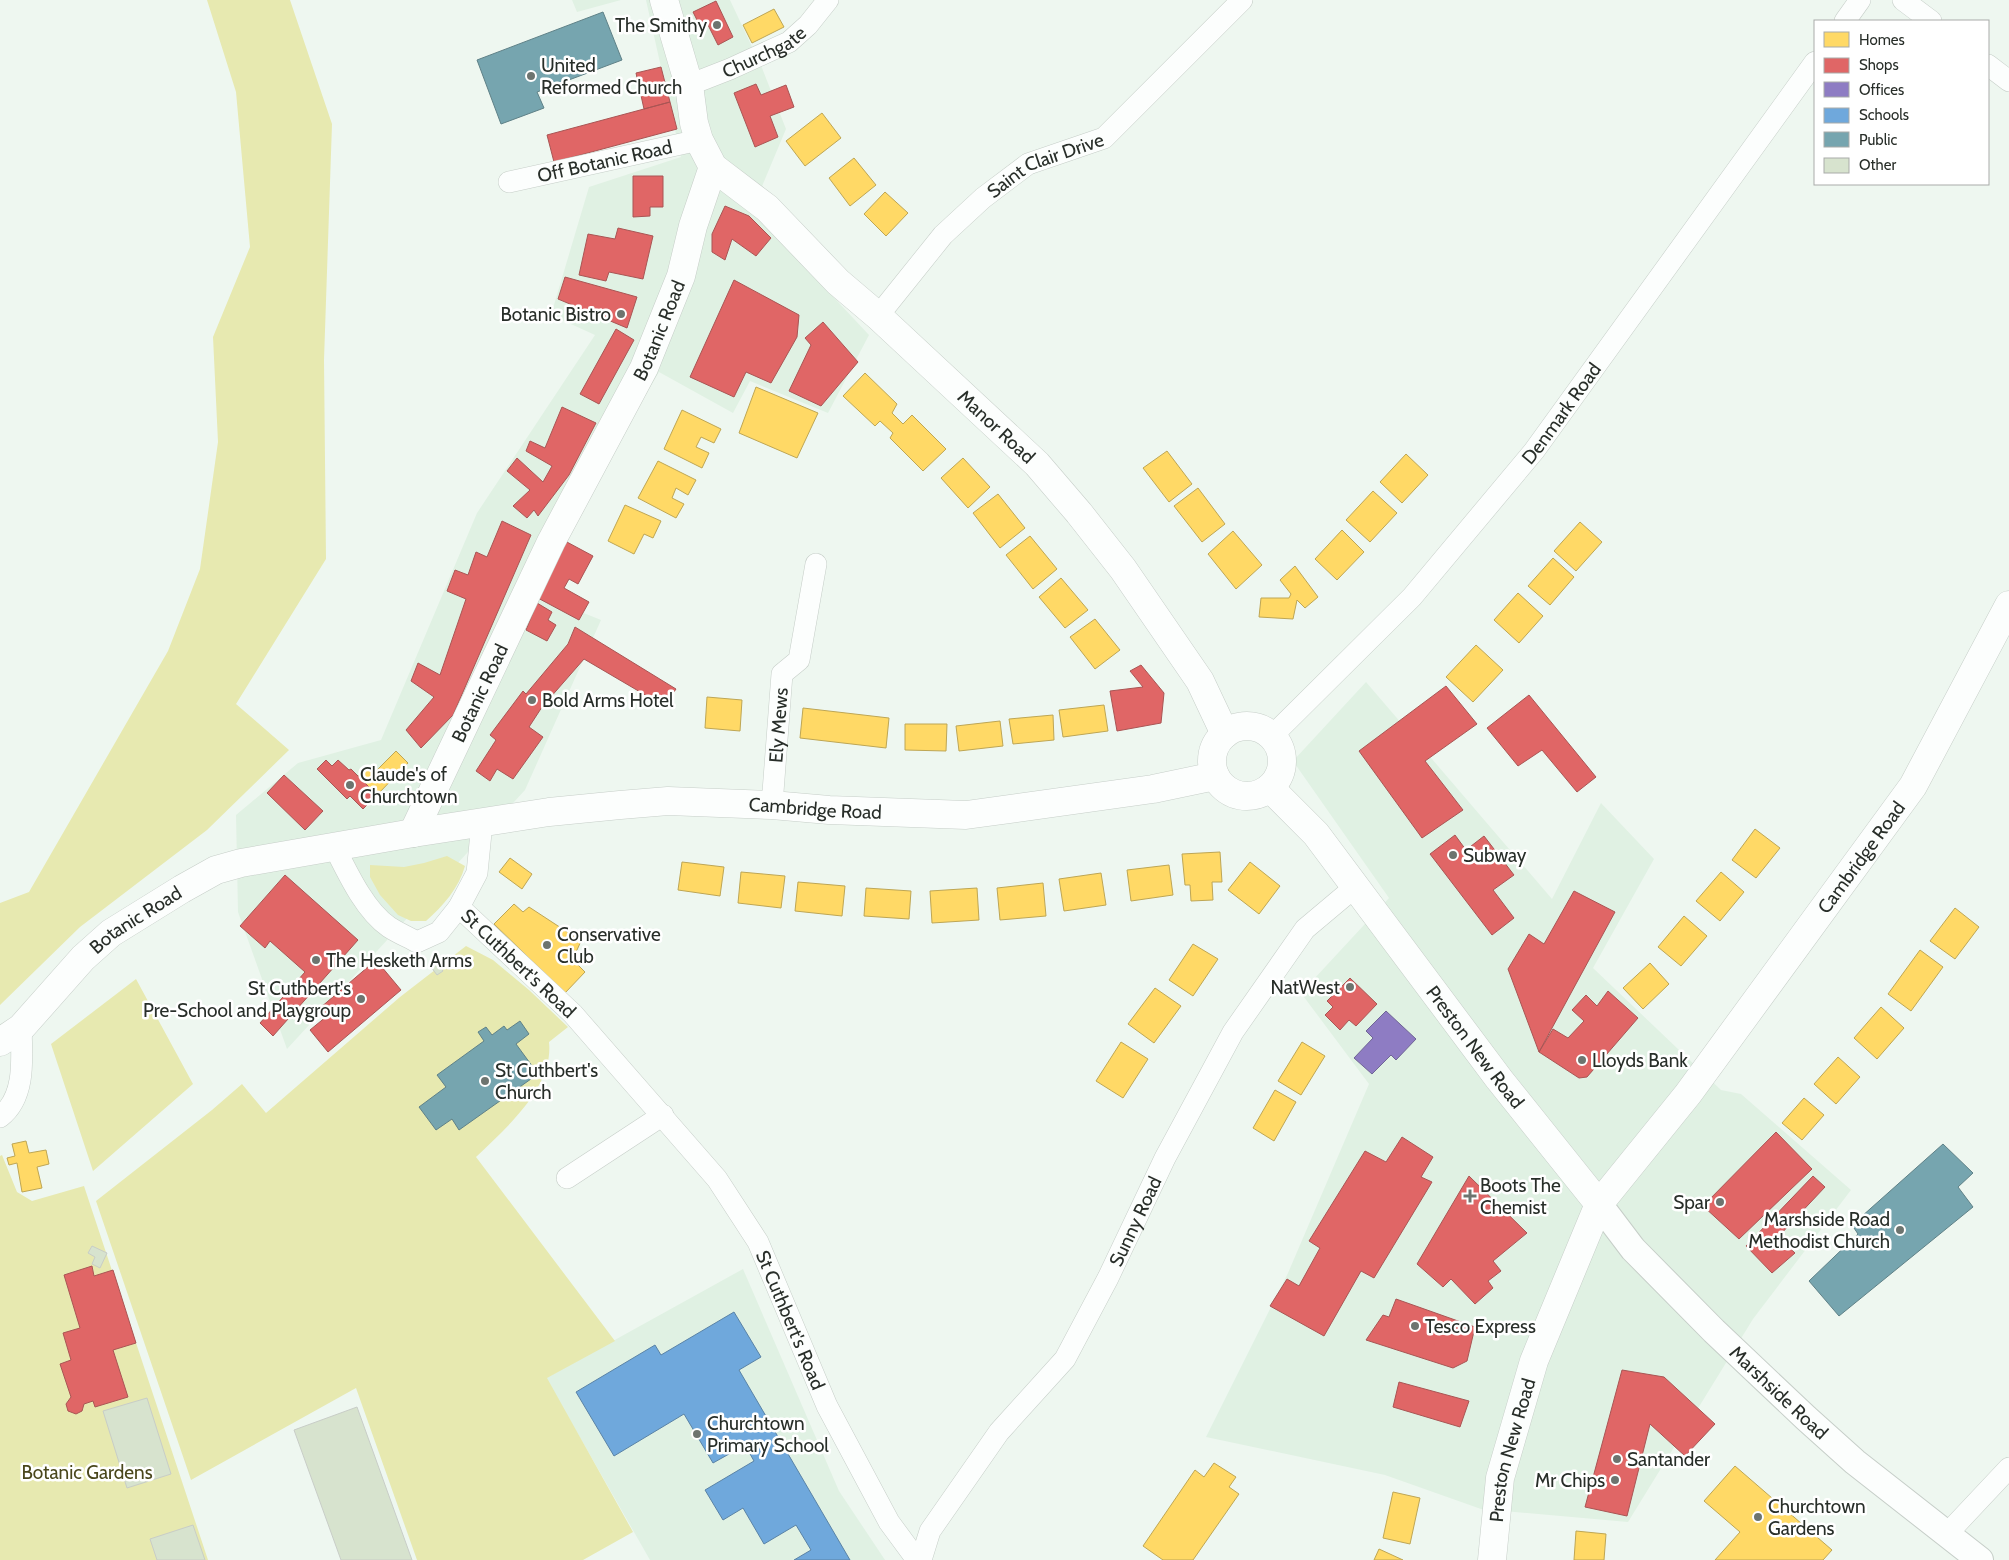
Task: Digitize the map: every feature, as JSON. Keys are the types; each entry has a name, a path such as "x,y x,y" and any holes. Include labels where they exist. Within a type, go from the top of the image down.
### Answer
{"main road":[{"path":"664,0 688,85 694,123 699,140 714,167"},
{"name":"Manor Road","path":"714,167 766,208 838,282 878,316 1037,464 1123,569 1200,680 1225,734"},
{"name":"Botanic Road","path":"10,1035 83,958 104,939 182,888 216,870 241,863 413,832 551,542 644,368 681,276 693,226 714,167"},
{"name":"Cambridge Road","path":"1688,1094 1913,786 2009,605"},
{"path":"1249,726 1264,730 1272,736 1279,746 1282,768 1270,788 1250,796 1240,796 1230,792 1221,785 1215,776 1212,765 1217,743 1225,734 1234,729 1249,726"},
{"name":"Cambridge Road","path":"413,832 549,812 668,801 772,805 839,811 966,815 1153,789 1215,776"},
{"path":"1270,788 1316,834 1355,887"},
{"name":"Preston New Road","path":"1355,887 1365,897 1499,1079 1599,1204"},
{"name":"Preston New Road","path":"1492,1560 1500,1478 1534,1361 1599,1204 1688,1094"}],"street":[{"name":"Churchgate","path":"688,85 730,69 789,42 808,25 828,0"},
{"name":"Saint Clair Drive","path":"878,316 943,235 983,198 1028,164 1104,138 1242,0"},
{"path":"1846,20 1860,0"},
{"path":"1903,0 1930,20"},
{"name":"Denmark Road","path":"1272,736 1412,597 1534,451 1814,63"},
{"path":"1989,66 2009,81"},
{"name":"Off Botanic Road","path":"509,182 699,140"},
{"name":"Ely Mews","path":"772,805 782,674 799,660 816,564"},
{"path":"459,907 476,873 482,823"},
{"name":"St Cuthbert's Road","path":"334,846 354,884 374,911 388,926 418,942 439,932 459,907 573,1014 717,1179 758,1242 828,1406 889,1522 919,1560"},
{"name":"Sunny Road","path":"919,1560 930,1531 999,1432 1065,1359 1108,1278 1165,1158 1233,1032 1306,929 1355,887"},
{"name":"Botanic Road","path":"0,1117 12,1106 18,1089 22,1060 10,1035"},
{"path":"567,1178 663,1115"},
{"name":"Marshside Road","path":"1599,1204 1633,1249 1714,1331 1806,1418 1855,1462 1980,1560"},
{"path":"1946,1535 2009,1468"}],"shaded area":[{"path":"572,0 621,0 577,12"},
{"path":"646,0 730,0 762,68 786,129 752,210 869,335 828,413 750,381 733,413 659,372 618,441 534,593 601,620 525,790 287,1049 238,912 236,815 298,763 381,740 477,513 595,335 551,315 589,187 681,157"},
{"path":"1366,682 1552,899 1601,803 1654,859 1593,968 1721,1090 1741,1094 1851,1190 1753,1319 1628,1522 1481,1509 1385,1475 1206,1437 1288,1273 1369,1084 1301,993 1389,898 1293,761"},
{"name":"Churchtown Primary School","path":"743,1269 839,1491 885,1560 650,1560 546,1378"}],"green space":[{"path":"207,0 290,0 332,124 324,360 326,559 236,704 289,750 207,830 80,927 0,1005 0,903 29,892 168,651 200,569 218,442 213,337 250,247 236,92"},
{"path":"447,856 465,866 459,882 450,896 426,921 411,921 398,915 380,895 370,877 370,865 404,867"},
{"path":"466,946 493,960 529,990 568,1027 549,1042 549,1059 544,1075 526,1106 476,1157 615,1341 547,1378 633,1532 583,1560 417,1560 356,1388 191,1480 96,1201 212,1110 242,1084 266,1113 400,997"},
{"path":"136,979 193,1084 93,1171 51,1044"},
{"name":"Botanic Gardens","path":"2,1155 17,1192 32,1201 84,1186 208,1560 0,1560 0,1156"}],"building: Homes":[{"path":"774,9 784,27 752,43 743,25"},
{"path":"822,113 841,138 805,166 786,141"},
{"path":"854,158 876,185 850,206 829,178"},
{"path":"885,192 908,213 886,236 864,214"},
{"path":"865,373 897,404 892,413 903,424 912,415 946,449 923,471 890,438 893,433 880,421 875,426 843,396"},
{"path":"756,387 818,413 797,458 739,433"},
{"path":"682,410 721,429 714,443 701,437 696,447 709,453 702,468 664,449"},
{"path":"1167,451 1192,484 1169,502 1143,468"},
{"path":"1406,454 1428,475 1402,503 1380,482"},
{"path":"963,458 990,487 968,508 941,478"},
{"path":"658,461 696,480 688,495 676,488 672,498 684,504 676,518 638,498"},
{"path":"1198,488 1225,524 1202,542 1174,506"},
{"path":"1373,491 1397,513 1370,542 1346,520"},
{"path":"998,494 1025,528 1000,548 973,513"},
{"path":"625,505 661,521 653,538 644,534 634,554 608,541"},
{"path":"1580,522 1602,542 1576,571 1554,551"},
{"path":"1342,530 1364,552 1337,580 1315,559"},
{"path":"1233,531 1262,565 1236,589 1208,554"},
{"path":"1030,536 1057,569 1033,589 1006,555"},
{"path":"1553,558 1574,577 1550,605 1528,586"},
{"path":"1295,566 1318,597 1305,608 1297,600 1293,619 1259,617 1261,598 1289,598 1291,594 1280,580"},
{"path":"1061,578 1088,610 1065,628 1039,597"},
{"path":"1518,593 1543,616 1519,643 1494,620"},
{"path":"1095,619 1120,650 1095,669 1070,637"},
{"path":"1476,645 1503,670 1473,702 1446,677"},
{"path":"707,697 742,700 740,731 705,728"},
{"path":"1104,705 1108,731 1063,737 1059,710"},
{"path":"803,708 889,718 886,748 800,738"},
{"path":"1053,715 1054,740 1013,744 1009,719"},
{"path":"1000,721 1003,746 959,751 956,726"},
{"path":"905,724 947,724 946,751 905,750"},
{"path":"396,751 408,763 377,795 358,776 368,765 375,772"},
{"path":"1755,829 1780,848 1756,878 1732,860"},
{"path":"1220,852 1222,882 1212,882 1213,900 1191,901 1190,885 1185,885 1182,854"},
{"path":"510,858 532,874 522,889 499,872"},
{"path":"682,862 724,867 720,896 678,890"},
{"path":"1250,862 1280,886 1259,914 1228,890"},
{"path":"1169,865 1173,895 1131,901 1127,870"},
{"path":"741,872 785,876 781,908 738,903"},
{"path":"1721,872 1744,892 1720,921 1696,901"},
{"path":"1101,873 1106,905 1064,911 1059,879"},
{"path":"798,882 845,886 842,916 795,911"},
{"path":"1043,883 1046,916 1000,920 997,888"},
{"path":"866,888 911,891 909,919 864,916"},
{"path":"977,888 979,920 932,923 930,891"},
{"name":"Conservative Club","path":"514,904 523,912 529,907 581,941 577,950 570,957 585,972 565,993 494,924"},
{"path":"1955,908 1979,927 1955,959 1930,941"},
{"path":"1684,916 1707,936 1681,966 1658,947"},
{"path":"1193,944 1218,959 1193,996 1169,980"},
{"path":"1920,950 1943,967 1911,1011 1888,994"},
{"path":"1650,963 1669,984 1643,1009 1623,988"},
{"path":"1155,988 1181,1006 1154,1043 1128,1024"},
{"path":"1881,1007 1904,1028 1877,1059 1854,1038"},
{"path":"1121,1042 1148,1059 1123,1098 1096,1081"},
{"path":"1302,1042 1325,1056 1301,1095 1278,1081"},
{"path":"1838,1057 1860,1077 1836,1104 1814,1084"},
{"path":"1275,1090 1296,1102 1274,1141 1253,1128"},
{"path":"1804,1098 1824,1115 1802,1140 1782,1123"},
{"path":"26,1141 29,1153 46,1150 49,1164 37,1167 42,1188 22,1192 17,1163 9,1165 7,1158 15,1156 12,1144"},
{"path":"1214,1463 1236,1477 1229,1487 1239,1494 1193,1560 1163,1560 1143,1546 1195,1470 1204,1477"},
{"name":"Churchtown Gardens","path":"1735,1466 1832,1550 1823,1560 1715,1560 1740,1532 1704,1501"},
{"path":"1393,1492 1420,1498 1410,1544 1383,1538"},
{"path":"1576,1531 1606,1534 1604,1560 1574,1560"},
{"path":"1379,1549 1403,1560 1374,1560"}],"building: Shops":[{"name":"The Smithy","path":"716,1 733,37 718,45 707,23 700,26 693,12"},
{"path":"661,67 670,102 644,109 636,73"},
{"path":"756,84 761,95 786,85 794,107 770,116 778,137 755,147 734,93"},
{"path":"670,102 677,129 554,162 547,135"},
{"path":"633,176 663,176 663,207 650,207 650,216 633,217"},
{"path":"725,206 749,216 771,238 756,256 732,239 725,260 712,252 712,234"},
{"path":"618,228 653,236 643,279 609,272 606,281 579,275 588,234 615,239"},
{"path":"565,277 637,297 627,328 558,299"},
{"path":"734,280 799,315 797,337 771,383 746,372 734,397 690,377"},
{"path":"823,322 858,362 821,406 789,391 811,345 805,338"},
{"path":"616,329 634,340 599,404 580,394"},
{"path":"562,407 596,423 569,475 538,516 534,510 527,518 513,506 530,490 507,471 517,458 543,482 552,466 526,451 530,441 545,448"},
{"path":"502,521 531,535 453,715 421,748 406,730 434,697 411,681 418,663 440,675 466,599 447,591 455,570 468,575 476,552 487,557"},
{"path":"565,541 593,556 578,584 569,579 564,588 589,602 579,620 536,597"},
{"path":"537,603 552,612 548,620 556,625 547,641 526,630"},
{"name":"Bold Arms Hotel","path":"575,627 676,689 664,706 584,659 542,707 529,727 543,737 513,779 497,769 490,781 476,771 496,740 490,735 523,691 526,694 568,644"},
{"path":"1141,665 1164,693 1161,723 1117,731 1110,691 1143,687 1130,671"},
{"path":"1446,686 1477,724 1425,761 1463,810 1422,838 1359,751"},
{"path":"1529,695 1596,777 1577,792 1542,750 1518,766 1487,728"},
{"name":"Claude's of Churchtown","path":"326,760 332,766 338,760 349,770 351,769 377,795 363,809 350,796 347,799 317,769"},
{"path":"284,775 323,811 305,830 267,793"},
{"path":"1455,835 1466,850 1484,836 1514,875 1493,890 1514,918 1492,935 1430,854"},
{"name":"The Hesketh Arms","path":"285,875 358,940 273,1036 260,1023 305,972 270,941 265,948 240,926"},
{"path":"1574,891 1615,912 1539,1052 1508,969 1529,934 1544,944"},
{"name":"St Cuthbert's Pre-School and Playgroup","path":"376,960 401,990 328,1052 310,1030 327,1016 320,1008"},
{"path":"1350,978 1377,1004 1356,1026 1349,1020 1340,1030 1325,1015 1333,1007 1327,1001"},
{"path":"1608,991 1638,1018 1587,1077 1579,1078 1539,1052 1553,1029 1568,1038 1584,1021 1572,1010 1586,995 1597,1006"},
{"path":"1776,1132 1812,1169 1739,1239 1703,1206"},
{"path":"1402,1137 1433,1157 1421,1177 1432,1182 1374,1278 1361,1271 1324,1336 1270,1306 1287,1279 1299,1286 1320,1248 1309,1241 1365,1151 1386,1162"},
{"path":"1469,1176 1527,1233 1493,1261 1501,1271 1488,1281 1493,1288 1475,1304 1451,1279 1443,1287 1417,1264"},
{"path":"1813,1176 1825,1187 1778,1237 1795,1253 1772,1273 1746,1246"},
{"path":"92,1266 94,1276 113,1270 136,1343 113,1350 128,1397 95,1407 93,1401 84,1404 82,1411 76,1414 68,1411 66,1404 71,1397 60,1364 71,1360 63,1333 80,1328 64,1275"},
{"path":"1396,1299 1475,1327 1467,1361 1453,1368 1366,1340 1383,1315 1389,1317"},
{"path":"1622,1370 1664,1377 1715,1424 1685,1456 1650,1424 1627,1516 1585,1507"},
{"path":"1399,1382 1469,1401 1460,1427 1393,1407"}],"building: Offices":[{"path":"1386,1011 1416,1039 1396,1060 1391,1055 1372,1074 1354,1058 1373,1038 1366,1031"}],"building: Schools":[{"path":"734,1312 761,1357 739,1370 850,1560 794,1560 811,1550 796,1525 764,1544 743,1508 723,1520 705,1490 754,1461 745,1445 713,1463 684,1414 614,1456 576,1392 655,1345 661,1355"}],"building: Public":[{"name":"United Reformed Church","path":"603,12 622,60 537,92 544,108 501,124 477,60"},
{"name":"St Cuthbert's Church","path":"520,1021 529,1034 516,1044 538,1074 459,1130 452,1119 436,1130 419,1107 446,1087 437,1075 484,1041 478,1032 486,1027 492,1035 504,1026 507,1030"},
{"name":"Marshside Road Methodist Church","path":"1943,1144 1973,1173 1958,1187 1973,1207 1839,1316 1809,1281 1858,1234 1852,1225"}],"building: Other":[{"path":"437,963 443,971 437,975 431,967"},
{"path":"92,1246 107,1253 100,1268 92,1264 95,1257 88,1253"},
{"path":"147,1398 171,1474 127,1488 103,1411"},
{"path":"357,1407 412,1560 341,1560 294,1430"},
{"path":"193,1525 205,1560 157,1560 150,1539"}],"place":[{"name":"The Smithy","path":"717,25"},
{"name":"United Reformed Church","path":"531,76"},
{"name":"Botanic Bistro","path":"621,314"},
{"name":"Bold Arms Hotel","path":"532,700"},
{"name":"Claude's of Churchtown","path":"350,785"},
{"name":"Subway","path":"1453,855"},
{"name":"Conservative Club","path":"547,945"},
{"name":"The Hesketh Arms","path":"316,960"},
{"name":"NatWest","path":"1350,987"},
{"name":"St Cuthbert's Pre-School and Playgroup","path":"361,999"},
{"name":"Lloyds Bank","path":"1582,1060"},
{"name":"St Cuthbert's Church","path":"485,1081"},
{"name":"Boots The Chemist","path":"1470,1196"},
{"name":"Spar","path":"1720,1202"},
{"name":"Marshside Road Methodist Church","path":"1900,1230"},
{"name":"Tesco Express","path":"1415,1326"},
{"name":"Churchtown Primary School","path":"697,1434"},
{"name":"Santander","path":"1617,1459"},
{"name":"Mr Chips","path":"1615,1480"},
{"name":"Churchtown Gardens","path":"1758,1517"}]}
